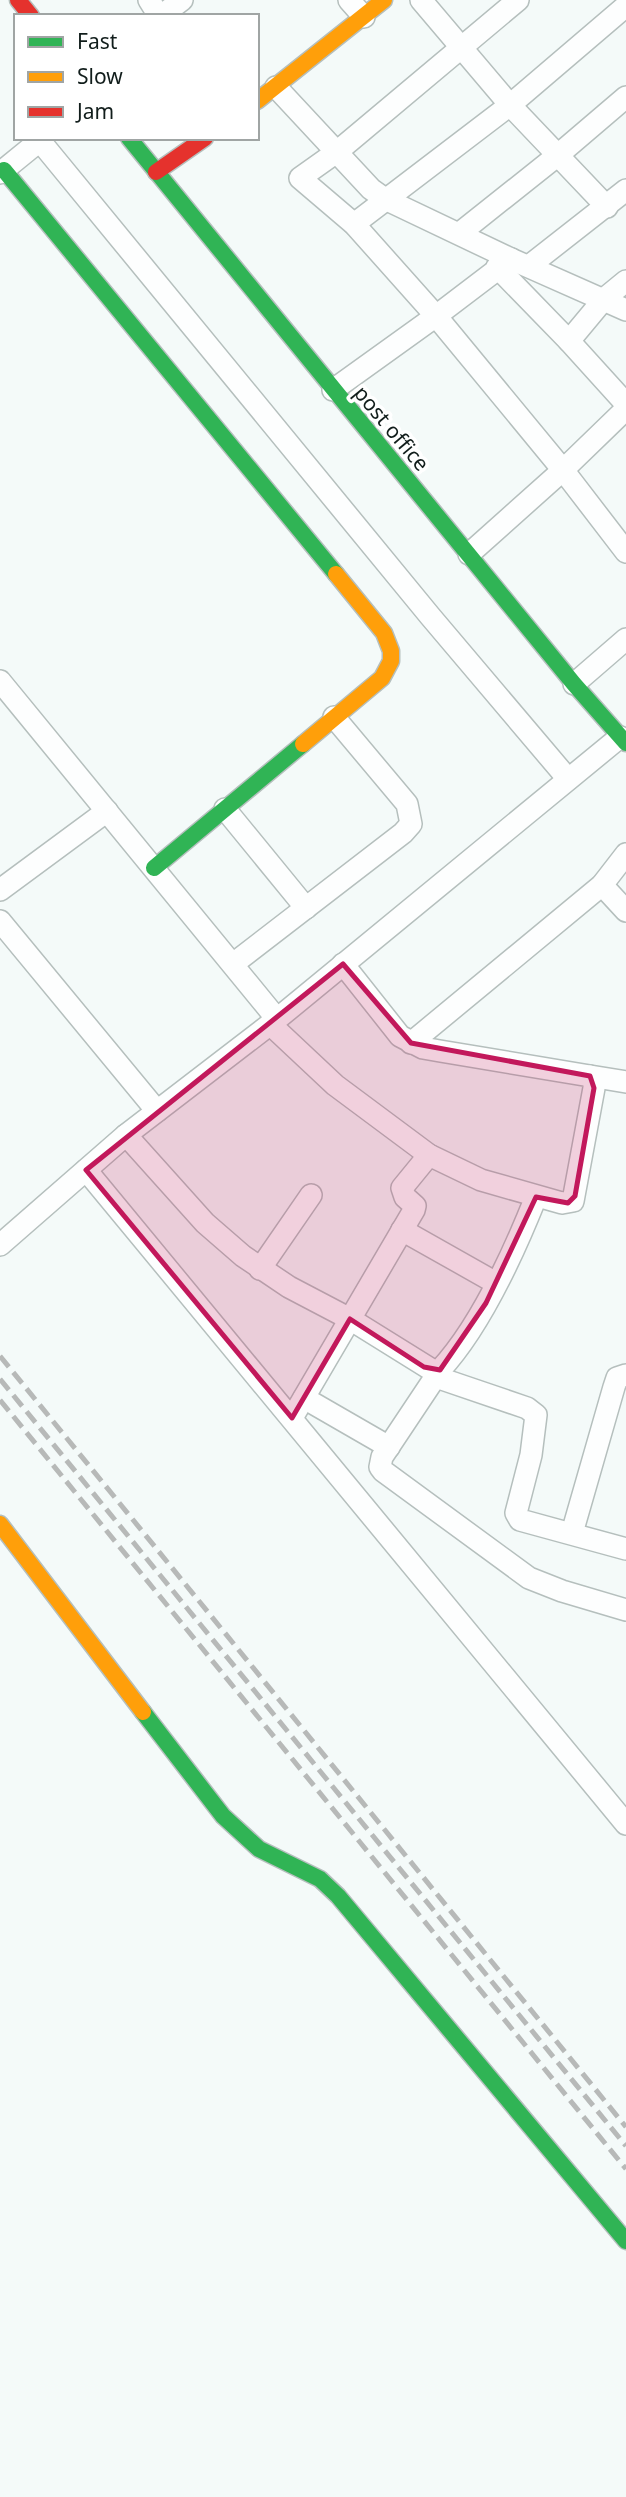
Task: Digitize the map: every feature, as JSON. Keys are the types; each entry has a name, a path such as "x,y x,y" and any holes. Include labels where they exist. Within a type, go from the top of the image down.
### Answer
{"street":[{"path":"18,0 29,14"},
{"path":"163,14 182,0"},
{"path":"349,0 363,17"},
{"path":"259,100 384,0"},
{"path":"421,0 510,105 607,207"},
{"path":"518,0 338,151 300,178 354,224 436,316 563,470 626,552"},
{"path":"354,224 510,105 626,6"},
{"path":"276,87 372,189 385,199 460,233 512,264 626,310"},
{"path":"460,233 626,97"},
{"path":"41,140 2,172 384,633 392,648 393,658 389,669 154,869"},
{"path":"43,140 413,595 568,779"},
{"name":"post office","path":"131,140 574,684 623,740"},
{"path":"156,172 202,140"},
{"path":"333,390 512,264 607,207 626,190"},
{"path":"469,554 563,470 626,406 569,341 512,264"},
{"path":"569,341 604,299 626,281"},
{"path":"574,684 626,639"},
{"path":"0,681 233,964 273,1021 335,1085 429,1155 481,1180 562,1203 572,1200 575,1196 594,1088 594,1081 590,1076"},
{"path":"233,964 403,833 411,824 407,804 334,717"},
{"path":"0,1245 126,1135 273,1021 568,779 623,740"},
{"path":"225,809 306,908"},
{"path":"0,890 107,811"},
{"path":"411,1043 602,885 626,854"},
{"path":"602,885 626,911"},
{"path":"0,921 158,1111"},
{"path":"343,964 400,1036 411,1043 440,1051 626,1082"},
{"path":"126,1135 205,1223 260,1269 350,1320 424,1367 533,1410 536,1419 531,1455 516,1513 520,1520 626,1549"},
{"path":"292,1418 415,1206 405,1197 402,1188 429,1155"},
{"path":"86,1170 626,1824"},
{"path":"260,1269 311,1195"},
{"path":"536,1197 486,1303 380,1462 383,1471 520,1572 562,1591 626,1610"},
{"path":"402,1230 496,1283"},
{"path":"572,1534 617,1378 626,1375"},
{"path":"304,1398 389,1447"},
{"path":"0,1524 223,1816 259,1849 320,1879 338,1896 626,2241"}],"highlighted area":[{"path":"343,964 411,1043 590,1076 594,1088 575,1196 568,1203 536,1197 486,1303 440,1370 424,1367 350,1319 292,1418 86,1170"}],"railway":[{"path":"0,1356 626,2127"},
{"path":"0,1379 626,2146"},
{"path":"0,1400 626,2169"}],"traffic: fast":[{"path":"131,140 574,684 626,743"},
{"path":"4,170 336,574"},
{"path":"154,868 303,744"},
{"path":"143,1712 223,1816 259,1849 320,1879 338,1896 626,2241"}],"traffic: slow":[{"path":"259,99 384,0"},
{"path":"303,744 382,678 391,661 391,651 384,633 336,574"},
{"path":"0,1524 143,1712"}],"traffic: jam":[{"path":"18,0 29,14"},
{"path":"156,172 202,140"}]}
